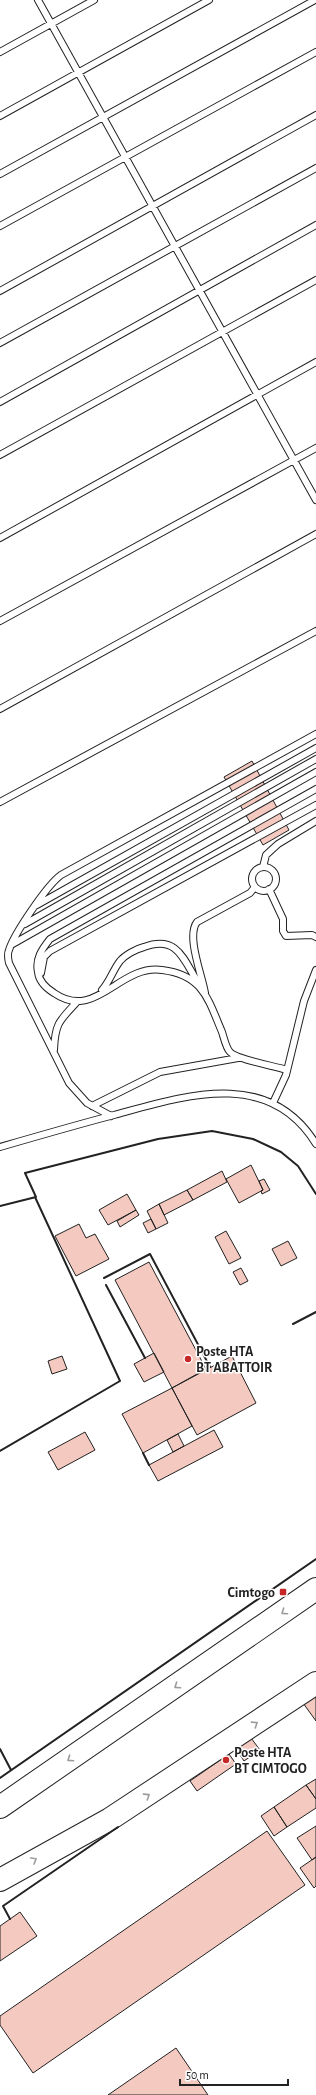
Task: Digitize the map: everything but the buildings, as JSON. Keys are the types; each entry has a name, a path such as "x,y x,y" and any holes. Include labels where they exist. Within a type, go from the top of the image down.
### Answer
{"highway":[{"path":"0,1807 316,1589"},
{"path":"0,1880 123,1811 316,1683"}],"lane":[{"path":"38,0 316,500"},
{"path":"0,52 94,0"},
{"path":"0,116 209,0"},
{"path":"0,174 315,0"},
{"path":"0,226 316,52"},
{"path":"0,291 316,115"},
{"path":"0,343 316,168"},
{"path":"0,402 316,225"},
{"path":"0,455 316,280"},
{"path":"0,538 316,362"},
{"path":"0,621 316,448"},
{"path":"0,709 316,534"},
{"path":"0,802 316,631"},
{"path":"111,1116 87,1103 69,1083 9,963 8,956 11,946 23,925 54,880 61,875 316,734"},
{"path":"36,906 316,748"},
{"path":"23,925 316,759"},
{"path":"11,946 316,772"},
{"path":"76,1003 63,999 48,989 40,981 37,972 38,958 50,939 316,789"},
{"path":"40,981 44,957 50,951 316,805"},
{"path":"263,867 266,855 278,844 316,821"},
{"path":"263,867 271,869 275,876 275,884 269,889 262,890 255,887 252,876 256,870 263,867"},
{"path":"205,994 193,943 193,926 197,922 250,893 255,887"},
{"path":"269,889 283,919 283,931 286,936 300,934 316,937"},
{"path":"97,996 110,982 120,961 130,953 147,946 165,943 175,948 182,957 210,1003 229,1051 238,1058"},
{"path":"54,1052 55,1035 60,1020 76,1003 97,996 131,976 160,970 176,973 197,982 205,994"},
{"path":"273,1103 287,1070 304,1001 316,970"},
{"path":"92,1106 160,1072 238,1058 287,1070"},
{"path":"0,1147 161,1102 220,1092 255,1096 273,1103 297,1120 316,1144"}],"wall":[{"path":"0,1206 36,1197 25,1173 158,1139 212,1131 253,1139 281,1152 298,1166 316,1194"},
{"path":"0,1451 120,1381 35,1197"},
{"path":"104,1278 150,1254 210,1367"},
{"path":"106,1285 145,1358"},
{"path":"293,1324 316,1312"},
{"path":"143,1453 149,1465"},
{"path":"0,1778 316,1559"},
{"path":"0,1749 11,1770"},
{"path":"10,1919 3,1906 118,1827"}],"place":[{"name":"Poste HTA BT ABATTOIR","path":"188,1359"},
{"name":"Cimtogo","path":"283,1592"},
{"name":"Poste HTA BT CIMTOGO","path":"226,1760"}]}
